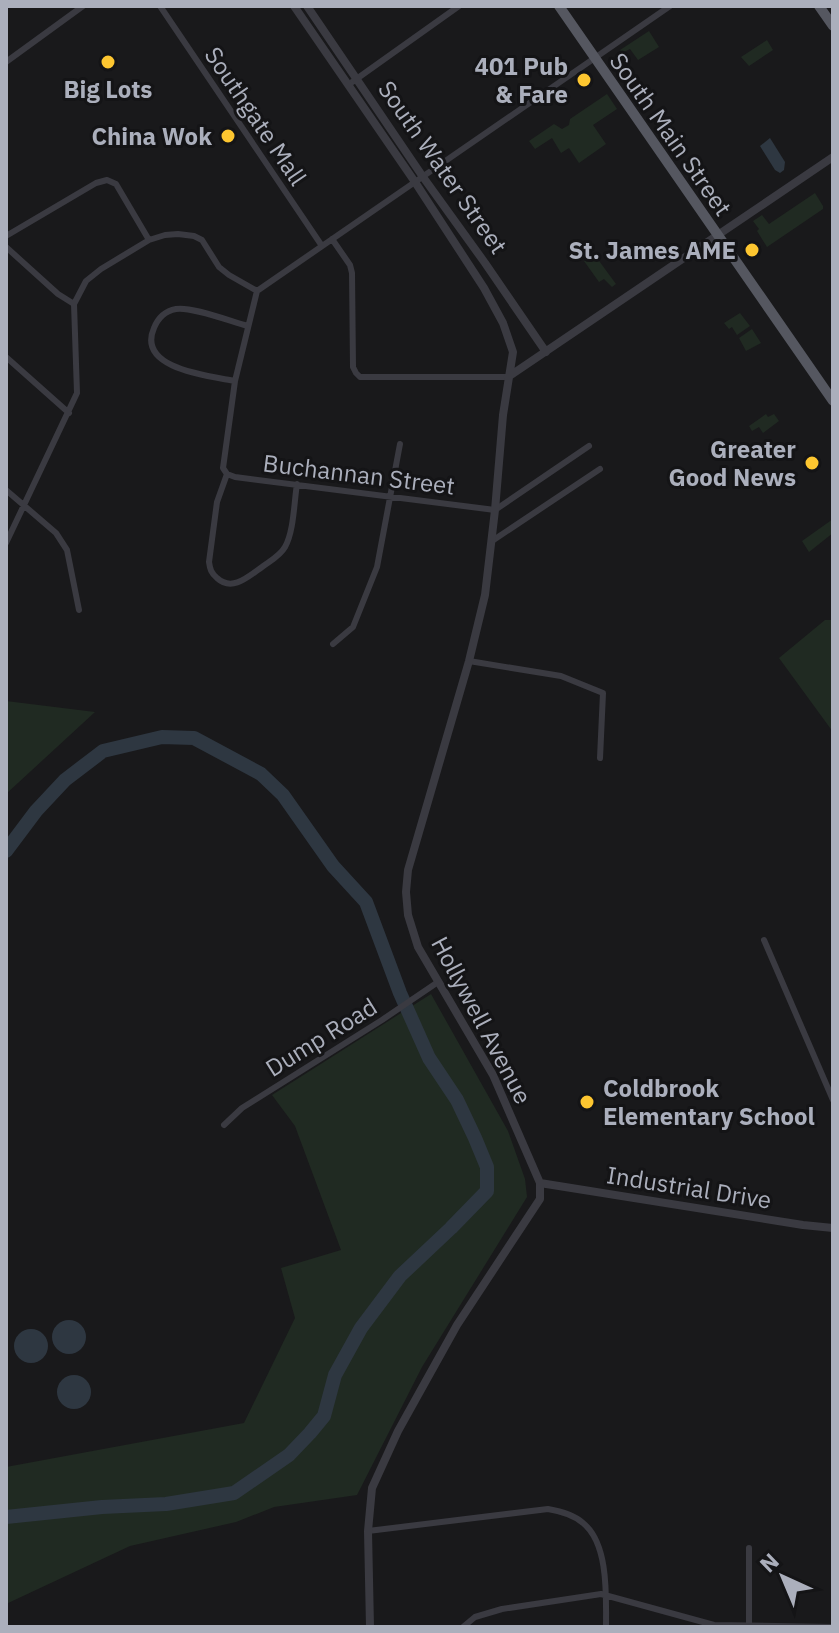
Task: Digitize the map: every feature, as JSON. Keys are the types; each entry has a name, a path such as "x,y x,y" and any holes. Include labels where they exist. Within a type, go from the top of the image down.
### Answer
{"main road":[{"name":"South Main Street","path":"559,6 833,401"},
{"path":"819,6 833,26"}],"street":[{"path":"6,62 83,6"},
{"name":"Southgate Mall","path":"160,6 322,246"},
{"name":"South Water Street","path":"294,6 348,85 485,263 546,352"},
{"name":"South Water Street","path":"307,6 358,79 419,179"},
{"path":"348,85 459,6"},
{"path":"297,484 285,549 235,584 227,584 215,577 209,562 217,502 225,471 235,381 257,291 670,6"},
{"path":"332,239 352,273 353,367 360,377 508,377 833,157"},
{"name":"Hollywell Avenue","path":"419,179 484,288 503,323 513,352 485,595 408,870 408,915 418,947 493,1075 540,1183"},
{"path":"6,236 96,183 107,180 116,184 149,240"},
{"path":"6,543 77,393 74,304 86,281 149,240 178,234 202,240 219,267 257,291"},
{"path":"6,247 58,294 74,304"},
{"path":"235,381 170,365 153,350 151,335 163,314 179,308 248,326"},
{"path":"6,357 69,413"},
{"path":"333,644 353,627 377,567 400,444"},
{"path":"495,510 589,446"},
{"path":"492,541 600,469"},
{"name":"Buchannan Street","path":"225,471 235,477 495,510"},
{"path":"6,490 56,533 67,550 79,610"},
{"path":"469,661 561,676 603,693 600,758"},
{"path":"764,940 833,1100"},
{"name":"Dump Road","path":"224,1125 242,1108 438,982"},
{"path":"370,1627 368,1531 372,1488 457,1325 540,1199 540,1183"},
{"name":"Industrial Drive","path":"540,1183 833,1228"},
{"path":"368,1531 548,1509 564,1512 584,1523 595,1538 602,1558 606,1627"},
{"path":"749,1548 749,1626"},
{"path":"463,1627 475,1617 502,1609 606,1594 714,1625 833,1627"}],"shaded area":[{"path":"649,31 659,47 638,60 630,49 622,53 620,50"},
{"path":"767,40 773,50 749,66 741,57"},
{"path":"607,94 617,109 593,125 606,144 579,163 569,148 561,153 552,138 535,149 529,141 554,124 562,129 569,125 570,119"},
{"path":"770,138 785,162 784,170 780,173 760,146"},
{"path":"815,193 823,209 767,247 753,221 762,215 769,224"},
{"path":"594,254 616,284 612,287 604,279 599,282 584,261"},
{"path":"740,313 750,326 737,335 732,327 729,329 724,323"},
{"path":"752,329 761,343 746,351 739,338"},
{"path":"766,414 768,417 774,414 779,421 763,433 759,427 752,431 749,426"},
{"path":"833,519 833,533 809,552 802,541"},
{"path":"825,620 833,620 833,732 779,658"},
{"path":"6,701 95,712 6,794"},
{"path":"431,994 508,1131 525,1179 527,1197 422,1367 357,1495 274,1507 236,1522 130,1546 6,1604 6,1467 244,1423 295,1318 281,1268 341,1250 295,1126 272,1095"},
{"path":"69,1320 81,1325 86,1337 81,1349 69,1354 57,1349 52,1337 57,1325"},
{"path":"31,1329 43,1334 48,1346 43,1358 31,1363 19,1358 14,1346 19,1334"},
{"path":"74,1375 86,1380 91,1392 86,1404 74,1409 62,1404 57,1392 62,1380"}],"waterway":[{"path":"6,851 36,811 65,780 103,751 162,737 194,738 261,774 283,795 333,866 366,902 400,993 429,1058 457,1100 487,1167 487,1191 400,1276 361,1328 335,1375 324,1416 289,1455 234,1493 166,1504 6,1517"}],"place":[{"name":"Big Lots","path":"108,62"},
{"name":"401 Pub & Fare","path":"584,80"},
{"name":"China Wok","path":"228,136"},
{"name":"St. James AME","path":"752,250"},
{"name":"Greater Good News","path":"812,463"},
{"name":"Coldbrook Elementary School","path":"587,1102"}]}
